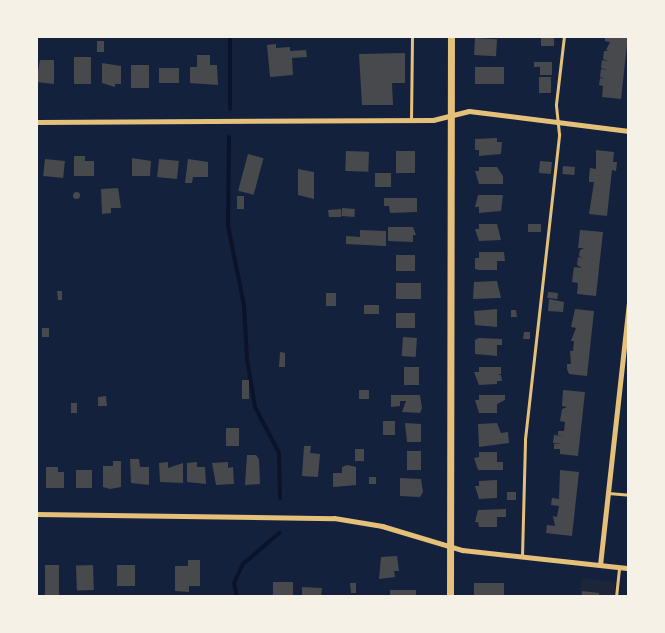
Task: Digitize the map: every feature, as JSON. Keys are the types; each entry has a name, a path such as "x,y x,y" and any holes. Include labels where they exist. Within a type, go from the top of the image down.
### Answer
{"street":[{"path":"450,597 451,36"},
{"path":"36,122 433,120 469,112 557,120 629,131"},
{"path":"600,565 629,302"},
{"path":"36,514 320,517 382,526 451,546 629,568"}],"lane":[{"path":"411,120 412,36"},
{"path":"522,556 525,439 558,144 556,104 564,36"},
{"path":"608,492 629,495"},
{"path":"616,597 619,567"}],"shaded area":[{"path":"582,578 615,582 614,597 579,597"}],"building":[{"path":"605,36 628,36 621,99 602,97 603,86 599,85 600,78 605,79 600,77 601,69 607,70 601,68 602,60 608,61 603,59 604,51 609,51 606,50 610,42 605,41"},
{"path":"475,38 497,39 496,56 474,55"},
{"path":"541,38 554,38 554,46 541,46"},
{"path":"97,41 104,41 104,52 97,52"},
{"path":"276,44 276,48 290,47 290,51 306,50 307,57 292,58 293,75 270,77 267,45"},
{"path":"405,53 405,83 392,83 393,105 362,105 359,54"},
{"path":"197,55 210,55 210,65 217,65 218,85 190,83 190,67 197,67"},
{"path":"74,57 91,57 91,84 74,84"},
{"path":"40,60 54,60 54,84 36,82"},
{"path":"534,62 552,62 552,75 540,75 540,67 534,67"},
{"path":"102,63 121,66 121,84 115,84 115,87 102,83"},
{"path":"131,65 149,65 149,88 131,88"},
{"path":"475,67 504,67 504,84 475,84"},
{"path":"159,68 179,68 179,83 159,83"},
{"path":"539,77 551,77 551,93 539,93"},
{"path":"497,138 497,142 502,142 501,154 479,156 479,150 475,150 475,139"},
{"path":"596,150 614,152 613,162 617,162 616,171 612,170 607,216 589,214 594,182 589,182 589,177 590,168 596,169"},
{"path":"346,151 369,152 368,172 345,171"},
{"path":"396,151 415,151 415,173 396,173"},
{"path":"248,154 263,158 254,195 238,191"},
{"path":"74,156 85,156 85,161 94,161 94,176 74,176"},
{"path":"132,158 151,161 150,176 132,176"},
{"path":"45,159 65,161 63,178 43,176"},
{"path":"159,159 179,161 177,179 157,177"},
{"path":"188,159 208,162 208,177 193,177 192,183 185,183"},
{"path":"540,161 552,162 551,174 539,173"},
{"path":"563,166 575,167 574,175 562,174"},
{"path":"479,167 497,167 503,176 503,184 479,184 475,171 479,171"},
{"path":"298,169 314,172 314,199 298,195"},
{"path":"375,173 391,173 391,187 375,187"},
{"path":"118,188 121,208 111,208 111,213 102,214 101,189"},
{"path":"76,191 80,195 76,199 72,195"},
{"path":"478,195 503,195 501,211 479,213 479,207 475,207"},
{"path":"237,196 244,196 244,209 237,209"},
{"path":"384,198 417,198 417,212 390,213 389,206 384,206"},
{"path":"342,208 355,209 354,217 341,216"},
{"path":"341,209 341,217 329,217 328,210"},
{"path":"479,224 497,224 501,240 479,241 475,229 479,229"},
{"path":"528,224 541,224 541,232 528,232"},
{"path":"388,227 413,227 416,235 413,235 413,242 388,241"},
{"path":"360,230 386,231 386,246 346,244 346,236 360,237"},
{"path":"580,230 603,232 596,296 577,294 578,283 572,282 574,267 582,268 577,265 578,257 583,258 579,256 580,250 584,248 578,248"},
{"path":"479,252 504,252 505,261 497,261 497,270 475,269 475,258 479,258"},
{"path":"396,255 415,255 415,271 396,271"},
{"path":"497,281 501,298 473,299 474,282"},
{"path":"396,283 421,283 421,299 396,299"},
{"path":"57,291 62,291 62,300 58,300"},
{"path":"548,292 558,293 557,299 547,298"},
{"path":"326,293 336,293 336,306 326,306"},
{"path":"549,299 564,302 563,312 548,311"},
{"path":"364,305 379,305 379,314 364,314"},
{"path":"497,309 497,327 475,325 474,311"},
{"path":"575,309 594,311 587,376 569,374 567,369 567,364 571,364 570,351 573,351 574,341 571,341 576,328 571,327"},
{"path":"511,310 516,310 517,317 511,317"},
{"path":"396,313 415,313 415,328 396,328"},
{"path":"42,328 49,328 49,337 42,337"},
{"path":"524,332 530,332 530,339 523,339"},
{"path":"403,337 417,338 416,357 402,356"},
{"path":"479,338 502,339 502,345 497,345 497,356 475,354 475,340"},
{"path":"280,352 285,353 285,367 279,367"},
{"path":"404,367 419,367 419,385 404,385"},
{"path":"479,367 501,367 501,374 497,375 501,375 502,381 497,381 497,384 479,385 474,372 479,372"},
{"path":"242,380 249,380 249,399 242,399"},
{"path":"359,390 369,390 369,399 359,399"},
{"path":"563,390 585,392 578,456 560,454 560,449 554,449 554,444 561,444 553,443 554,435 564,436 558,435 558,431 564,431 565,422 560,421 562,409 567,407 562,406"},
{"path":"391,395 420,395 422,408 420,413 402,412 406,401 400,401 400,406 391,407"},
{"path":"479,395 505,395 505,400 497,404 497,413 479,413 475,400 479,400"},
{"path":"106,396 107,406 98,406 98,397"},
{"path":"71,403 77,403 77,413 71,413"},
{"path":"383,421 395,421 395,435 383,435"},
{"path":"405,423 421,424 421,442 407,442"},
{"path":"497,423 501,433 508,432 509,443 479,447 478,424"},
{"path":"226,428 239,428 239,446 226,446"},
{"path":"304,446 311,446 310,453 320,454 318,477 302,476"},
{"path":"355,449 364,449 364,461 355,461"},
{"path":"407,451 421,451 421,470 407,470"},
{"path":"479,452 497,452 497,462 503,462 503,470 478,470 474,458 479,457"},
{"path":"247,455 256,455 259,459 260,484 245,485"},
{"path":"130,459 139,459 140,467 149,467 149,485 131,483"},
{"path":"113,461 121,461 121,487 110,489 103,487 103,466 113,466"},
{"path":"168,462 168,468 183,463 183,483 160,482 159,463"},
{"path":"197,462 197,467 205,467 206,484 187,482 187,463"},
{"path":"228,462 228,468 233,467 234,484 216,485 212,463"},
{"path":"347,465 356,467 356,485 333,487 333,473 342,473 342,467"},
{"path":"46,467 58,467 58,472 64,472 64,488 46,488"},
{"path":"76,470 92,470 92,488 76,488"},
{"path":"560,470 579,472 572,536 546,533 547,525 555,526 553,516 557,517 559,506 551,505 552,498 559,499"},
{"path":"369,477 376,477 376,484 369,484"},
{"path":"400,478 421,479 423,492 420,497 400,496"},
{"path":"497,480 497,498 479,499 475,486 479,486 479,481"},
{"path":"507,492 516,492 516,500 507,500"},
{"path":"506,509 506,517 497,517 497,527 479,527 478,522 475,522 478,510"},
{"path":"397,556 399,571 394,571 395,577 379,579 381,557"},
{"path":"188,560 200,560 200,586 189,586 189,592 175,591 175,566 188,566"},
{"path":"45,565 59,565 59,597 45,597"},
{"path":"93,565 94,590 77,591 76,566"},
{"path":"117,565 135,565 135,586 117,586"},
{"path":"273,582 293,582 293,597 270,597 273,594"},
{"path":"350,583 356,583 356,593 351,593"},
{"path":"474,583 504,583 504,597 474,597"},
{"path":"302,587 322,588 321,597 302,597"},
{"path":"390,590 416,590 416,597 390,597"},
{"path":"582,591 599,593 599,597 582,597"}],"waterway":[{"path":"230,36 230,109"},
{"path":"229,137 228,226 244,305 247,359 255,407 279,453 280,498"},
{"path":"237,597 234,583 243,564 279,533"}]}
